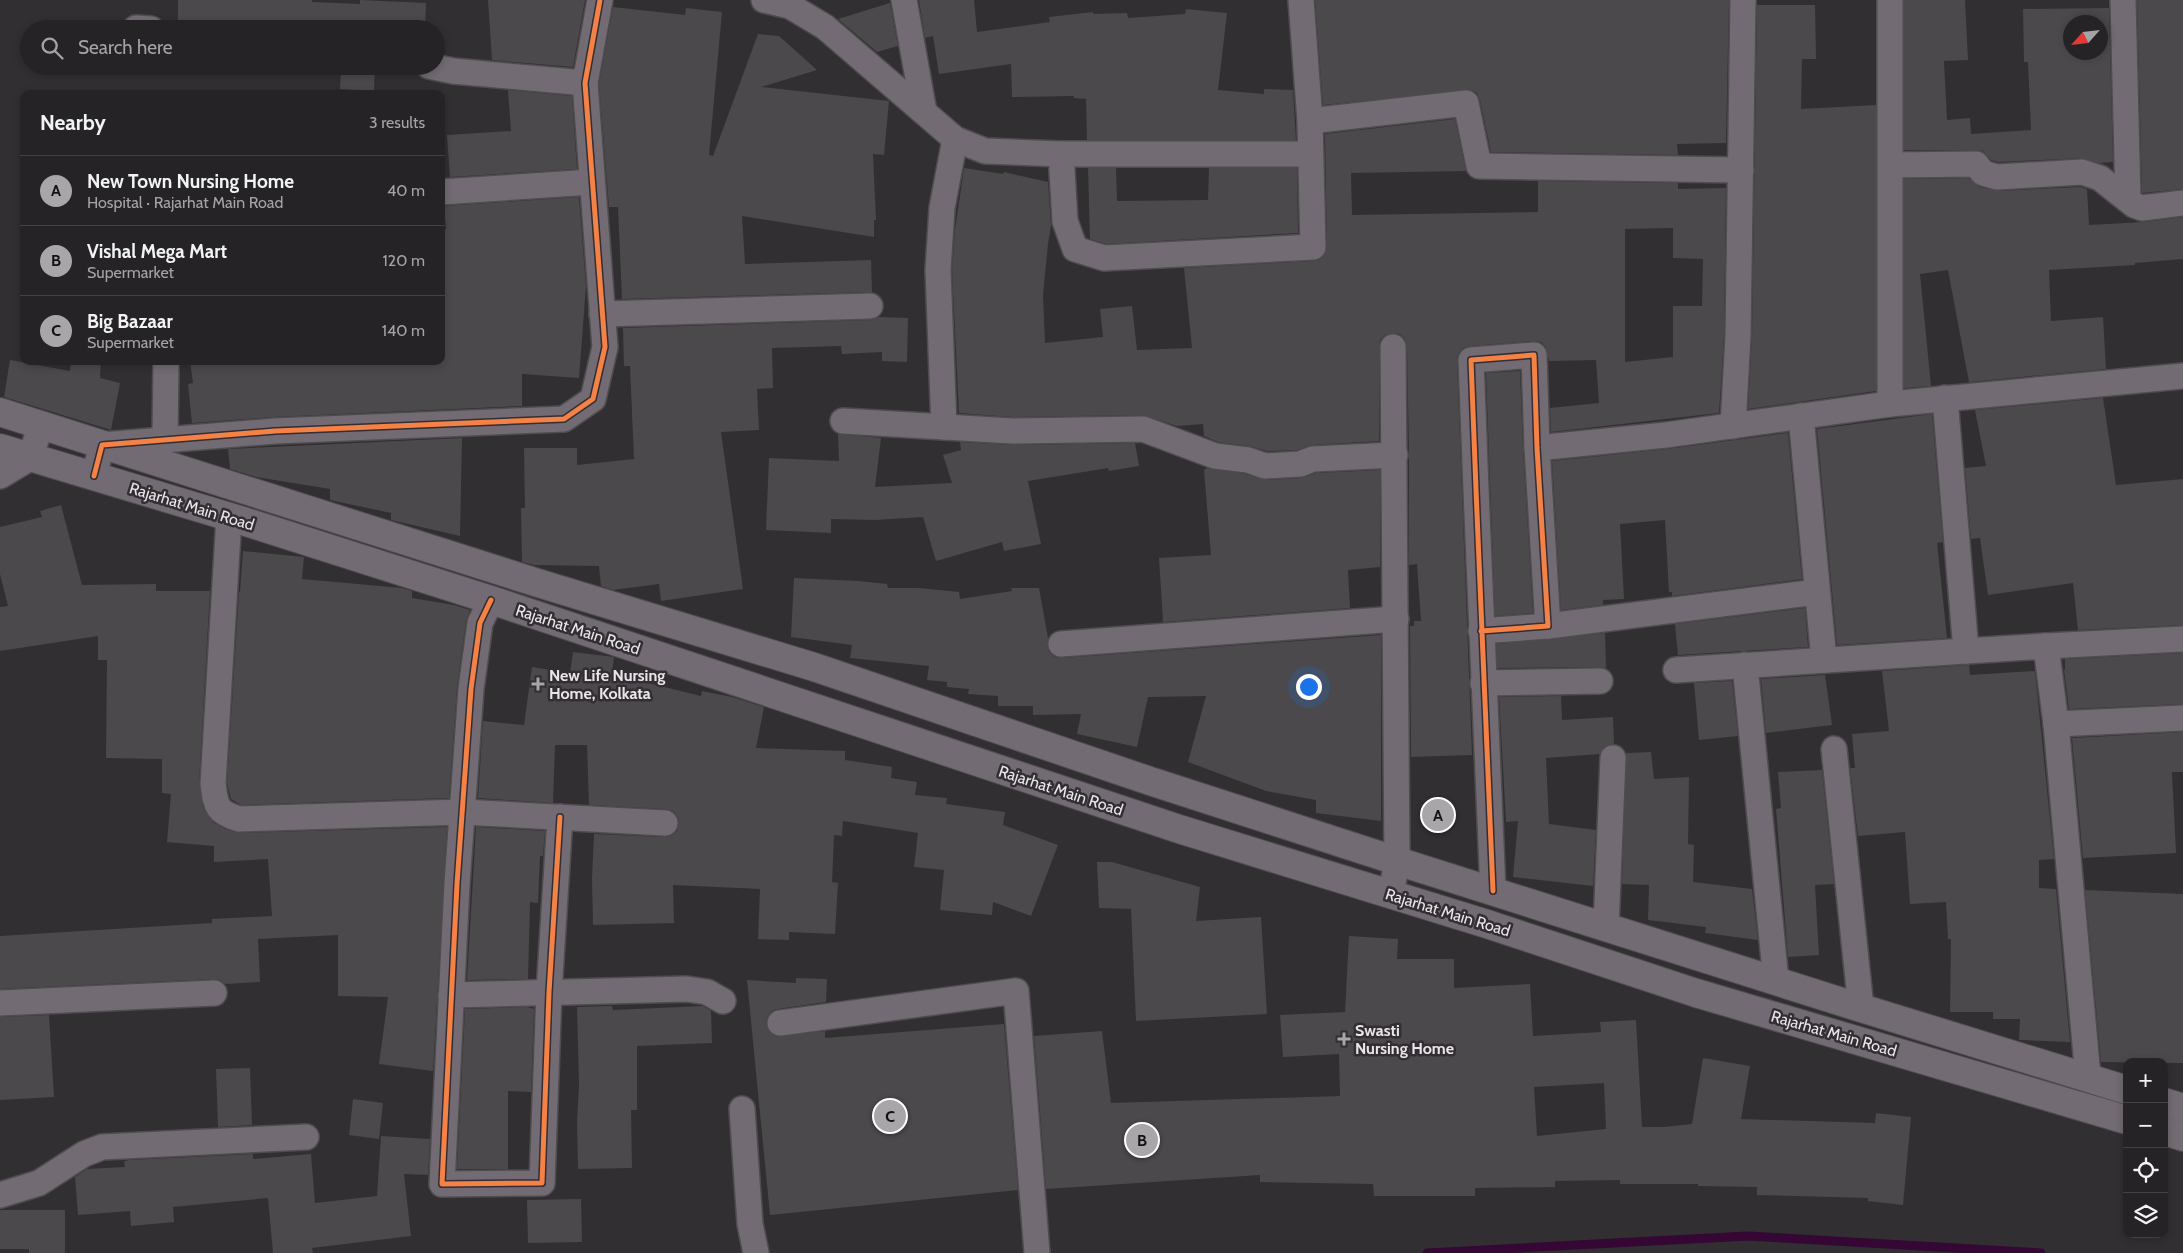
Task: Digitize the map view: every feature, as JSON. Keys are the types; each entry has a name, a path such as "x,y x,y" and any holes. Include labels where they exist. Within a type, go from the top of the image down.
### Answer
{"main road":[{"name":"Rajarhat Main Road","path":"0,412 538,583 814,667 1160,784 1397,861 1860,1008 2123,1089"},
{"name":"Rajarhat Main Road","path":"0,448 229,517 491,600 1180,830 1391,894 1696,993 2123,1119"},
{"path":"2167,1103 2183,1108"},
{"path":"2168,1132 2183,1137"}],"street":[{"path":"94,476 102,445 275,431 564,419 593,399 605,348 585,83 600,0"},
{"path":"764,0 790,6 826,27 954,139 985,151 1061,154 1310,154"},
{"path":"904,0 924,112"},
{"path":"1061,154 1065,221 1075,250 1104,258 1313,247 1310,121 1301,0"},
{"path":"1733,426 1738,336 1743,0"},
{"path":"1890,0 1890,404"},
{"path":"2123,0 2128,199"},
{"path":"445,69 585,83"},
{"path":"1310,121 1466,103 1480,166 1741,170"},
{"path":"944,427 938,270 942,208 954,139"},
{"path":"1891,165 1976,164 1983,172 1998,177 2082,172 2100,178 2134,205 2142,208 2183,203"},
{"path":"445,192 592,182"},
{"path":"602,314 870,306"},
{"path":"1391,894 1397,861 1393,347"},
{"path":"1493,891 1471,360 1534,356 1537,448 1548,626"},
{"path":"164,440 166,365"},
{"path":"1537,448 1666,435 1890,404 2183,376"},
{"path":"1945,398 1966,651"},
{"path":"1801,416 1824,660"},
{"path":"843,421 1012,431 1143,429 1215,456 1248,460 1265,466 1300,464 1313,459 1395,455"},
{"path":"0,476 30,458 41,425"},
{"path":"229,517 213,784 216,805 225,815 239,819 462,812 665,823"},
{"path":"1481,631 1548,626 1817,592"},
{"path":"491,600 480,623 471,690 451,995 442,1184 542,1183 549,992 560,817"},
{"path":"1061,644 1396,619"},
{"path":"1676,670 2183,639"},
{"path":"2046,646 2056,724 2088,1077"},
{"path":"1745,665 1776,981"},
{"path":"1483,683 1600,681"},
{"path":"2056,724 2183,718"},
{"path":"1834,749 1860,1008"},
{"path":"1606,927 1613,758"},
{"path":"451,995 687,989 707,992 723,1001"},
{"path":"780,1023 1016,992 1037,1253"},
{"path":"0,1003 214,993"},
{"path":"742,1108 750,1224 756,1253"},
{"path":"0,1195 39,1184 84,1154 102,1147 306,1137"}],"building":[{"path":"178,0 312,0 312,2 360,4 360,0 426,3 425,20 178,20"},
{"path":"488,0 585,0 573,67 492,60"},
{"path":"919,0 974,0 977,32 1050,22 1049,17 1093,12 1093,14 1127,13 1128,18 1185,14 1186,9 1227,13 1218,90 1264,94 1264,89 1293,90 1296,140 1087,140 1086,99 1074,98 1074,96 1012,97 1011,64 939,74 933,36 925,38"},
{"path":"1315,0 1729,0 1726,143 1677,144 1678,155 1491,152 1480,100 1477,93 1471,90 1323,105"},
{"path":"1904,0 1965,0 1968,60 1944,61 1947,120 1970,118 1971,134 2031,130 2028,62 2024,62 2023,9 2109,8 2113,162 2099,163 2081,158 1999,162 1991,160 1983,151 1904,150"},
{"path":"2137,0 2183,0 2183,189 2142,193"},
{"path":"890,3 898,46 877,52 838,19"},
{"path":"1757,5 1815,5 1816,59 1802,59 1801,109 1876,105 1876,391 1748,409 1752,336"},
{"path":"613,7 685,15 686,8 722,12 709,155 713,156 758,34 779,36 817,70 761,87 889,101 884,155 873,154 876,220 874,220 874,237 742,216 745,264 871,260 872,292 622,299 618,207 609,207 599,84"},
{"path":"341,75 375,75 374,90 340,89"},
{"path":"508,90 572,96 577,169 450,177 447,135 511,131"},
{"path":"1455,119 1466,171 1351,173 1352,215 1538,212 1538,181 1678,183 1678,189 1726,188 1724,336 1719,413 1551,432 1550,408 1599,403 1596,360 1549,361 1546,347 1541,342 1533,341 1470,346 1463,348 1458,354 1472,755 1411,757 1410,626 1414,626 1414,621 1421,621 1417,564 1409,565 1407,347 1405,339 1400,334 1392,333 1385,335 1380,340 1379,441 1312,445 1297,450 1267,451 1250,446 1218,442 1204,436 1203,424 1177,426 1143,415 1012,417 959,413 952,270 955,230 964,168 1003,174 1004,172 1048,182 1051,226 1043,295 1045,343 1103,337 1100,309 1132,306 1137,350 1192,348 1184,268 1314,261 1320,259 1325,254 1327,247 1325,134","holes":["1673,228 1673,258 1703,259 1702,306 1673,306 1673,357 1625,362 1625,229"]},
{"path":"1088,168 1116,168 1117,201 1208,200 1209,168 1297,168 1298,233 1106,244 1090,239"},
{"path":"1969,178 1979,187 1998,191 2080,187 2087,189 2089,225 2144,222 2183,217 2183,259 2135,263 2135,265 2049,270 2051,321 2103,317 2106,369 1969,382 1948,270 1920,274 1931,386 1904,388 1904,179"},
{"path":"579,197 586,286 579,378 522,374 522,406 274,417 192,423 188,384 193,383 191,365 445,365 445,206"},
{"path":"879,317 908,318 907,362 882,361 882,352 842,354 841,346 772,348 773,388 757,389 759,430 721,432 743,589 661,601 659,584 613,590 601,586 599,566 534,565 522,562 521,508 525,508 524,448 577,448 577,465 634,459 630,366 624,366 623,328 870,320"},
{"path":"10,360 20,362 20,365 37,365 70,371 71,365 101,365 100,378 120,383 111,430 4,397"},
{"path":"1520,371 1533,613 1495,616 1486,373"},
{"path":"2103,398 2116,485 2183,479 2183,625 2078,630 2073,583 1988,595 1980,538 1971,539 1965,468 1986,466 1975,410"},
{"path":"1932,414 1943,542 1937,543 1947,638 1837,645 1817,429"},
{"path":"1788,433 1802,579 1672,596 1672,592 1669,592 1665,520 1620,524 1624,599 1603,600 1603,605 1561,610 1552,461 1667,449"},
{"path":"838,434 881,438 875,487 952,483 943,455 961,450 960,442 1012,445 1135,443 1139,466 1109,471 1108,468 1028,481 1041,544 1004,551 1002,542 936,561 923,517 875,520 831,519 831,533 766,530 769,458 839,461"},
{"path":"462,438 460,536 391,520 391,513 330,500 330,489 256,477 230,469 228,449"},
{"path":"1207,468 1245,474 1266,480 1301,478 1316,473 1380,470 1380,567 1348,570 1350,608 1163,622 1159,558 1211,555 1204,470"},
{"path":"61,505 82,585 156,584 156,591 210,591 199,783 203,807 213,822 225,829 239,833 447,827 433,1071 379,1064 388,997 338,996 338,935 258,939 260,982 225,984 220,980 213,979 0,989 0,936 212,923 212,919 272,916 268,859 214,862 214,846 167,842 171,794 162,793 162,759 106,758 107,660 98,660 98,636 0,651 0,607 8,606 0,574 0,527 42,517 40,511"},
{"path":"243,551 304,557 302,579 402,588 412,591 412,598 454,605 470,610 466,621 457,687 449,798 241,805 231,799 227,783"},
{"path":"794,578 858,581 887,584 888,588 919,588 959,592 960,599 1012,591 1011,588 1039,588 1048,638 1047,646 1049,652 1055,657 1062,658 1381,635 1381,821 1316,813 1316,800 1266,791 1188,762 1206,696 1148,697 1137,747 1077,734 1081,714 1033,715 1033,706 998,706 998,696 968,694 969,689 947,687 947,682 927,680 929,666 850,658 852,645 791,637"},
{"path":"1805,608 1808,647 1678,655 1675,624"},
{"path":"1605,633 1606,668 1497,668 1496,644"},
{"path":"573,652 614,657 612,674 701,696 702,691 732,697 764,707 756,748 845,751 845,760 892,767 891,778 917,782 915,795 947,798 946,804 1005,812 1003,825 1058,845 1031,916 993,902 992,915 940,910 944,870 914,867 918,833 843,821 842,836 834,835 832,882 838,883 835,934 789,932 789,940 758,939 760,889 673,885 674,923 593,925 592,878 594,834 671,836 677,831 679,824 678,817 673,811 589,805 587,745 555,745 553,803 478,798 483,721 524,725 532,667 570,673"},
{"path":"2183,653 2183,704 2069,709 2064,670 2065,659"},
{"path":"1969,665 1970,675 2035,671 2054,859 2039,860 2039,888 2056,889 2070,1042 2019,1040 2020,1019 1993,1019 1993,1012 1950,1012 1951,939 1948,939 1946,902 1910,904 1905,832 1858,836 1850,768 1855,768 1852,734 1889,731 1882,671"},
{"path":"1825,675 1832,725 1766,733 1761,679"},
{"path":"1732,681 1738,736 1699,740 1694,683"},
{"path":"1561,696 1562,720 1613,717 1614,744 1606,746 1600,754 1546,758 1549,824 1596,830 1593,886 1513,877 1518,821 1506,822 1499,697"},
{"path":"2183,732 2183,772 2172,772 2176,853 2083,858 2072,738"},
{"path":"1651,752 1654,779 1689,777 1688,844 1694,845 1693,882 1752,889 1758,940 1705,933 1706,927 1648,920 1649,885 1622,884 1626,753"},
{"path":"1822,770 1834,884 1815,885 1819,955 1788,957 1776,809 1781,808 1778,772"},
{"path":"476,827 545,831 543,856 540,856 538,903 530,902 528,979 467,980"},
{"path":"1097,862 1112,862 1200,887 1196,921 1261,917 1267,1014 1136,1021 1131,909 1099,908"},
{"path":"2085,890 2183,894 2183,1063 2168,1063 2168,1058 2123,1058 2123,1062 2101,1062"},
{"path":"1349,936 1398,939 1397,959 1454,959 1454,988 1530,984 1533,1036 1601,1032 1600,1022 1636,1020 1642,1127 1692,1124 1703,1058 1750,1066 1741,1119 1875,1123 1876,1113 1911,1117 1903,1205 1868,1201 1868,1198 1757,1195 1757,1187 1698,1186 1698,1184 1620,1184 1620,1180 1555,1181 1555,1187 1475,1188 1475,1196 1374,1196 1373,1184 1260,1182 1260,1175 1046,1189 1034,1036 1102,1031 1111,1103 1340,1096 1339,1054 1283,1057 1280,1015 1345,1012","holes":["1604,1083 1606,1129 1537,1136 1534,1087"]},
{"path":"796,978 827,979 826,1002 772,1011 767,1017 766,1024 769,1032 775,1036 825,1031 825,1038 1004,1024 1018,1190 770,1215 747,980 796,983"},
{"path":"612,1006 613,1010 703,1006 711,1011 712,1043 637,1046 637,1110 631,1110 632,1168 578,1169 577,1122 579,1085 577,1007"},
{"path":"527,1007 534,1009 531,1092 508,1091 508,1169 457,1169 465,1009"},
{"path":"49,1015 54,1097 0,1100 0,1017"},
{"path":"250,1068 252,1125 218,1127 216,1069"},
{"path":"353,1099 383,1103 379,1139 349,1135"},
{"path":"381,1136 430,1139 428,1175 404,1174 411,1236 312,1248 313,1253 273,1253 268,1198 173,1207 174,1222 131,1226 130,1211 78,1215 75,1177 87,1169 125,1167 124,1161 130,1160 253,1154 253,1159 311,1154 315,1203 377,1196"},
{"path":"581,1199 582,1242 528,1243 527,1200"},
{"path":"0,1210 65,1210 65,1253 29,1253 29,1249 0,1249"}],"waterway":[{"path":"1427,1253 1748,1236 2041,1253"}],"cycle path":[{"path":"94,476 102,445 275,431 564,419 593,399 605,347 585,83 600,0"},
{"path":"1481,631 1548,626 1537,448 1534,355 1471,360 1481,626 1484,692 1493,891"},
{"path":"491,600 480,623 471,689 457,884 442,1184 542,1183 549,992 560,817"}],"place":[{"name":"New Life Nursing Home, Kolkata","path":"538,684"},
{"name":"New Town Nursing Home","path":"1438,815"},
{"name":"Swasti Nursing Home","path":"1344,1039"},
{"name":"Big Bazaar","path":"890,1116"},
{"name":"Vishal Mega Mart","path":"1142,1140"}]}
